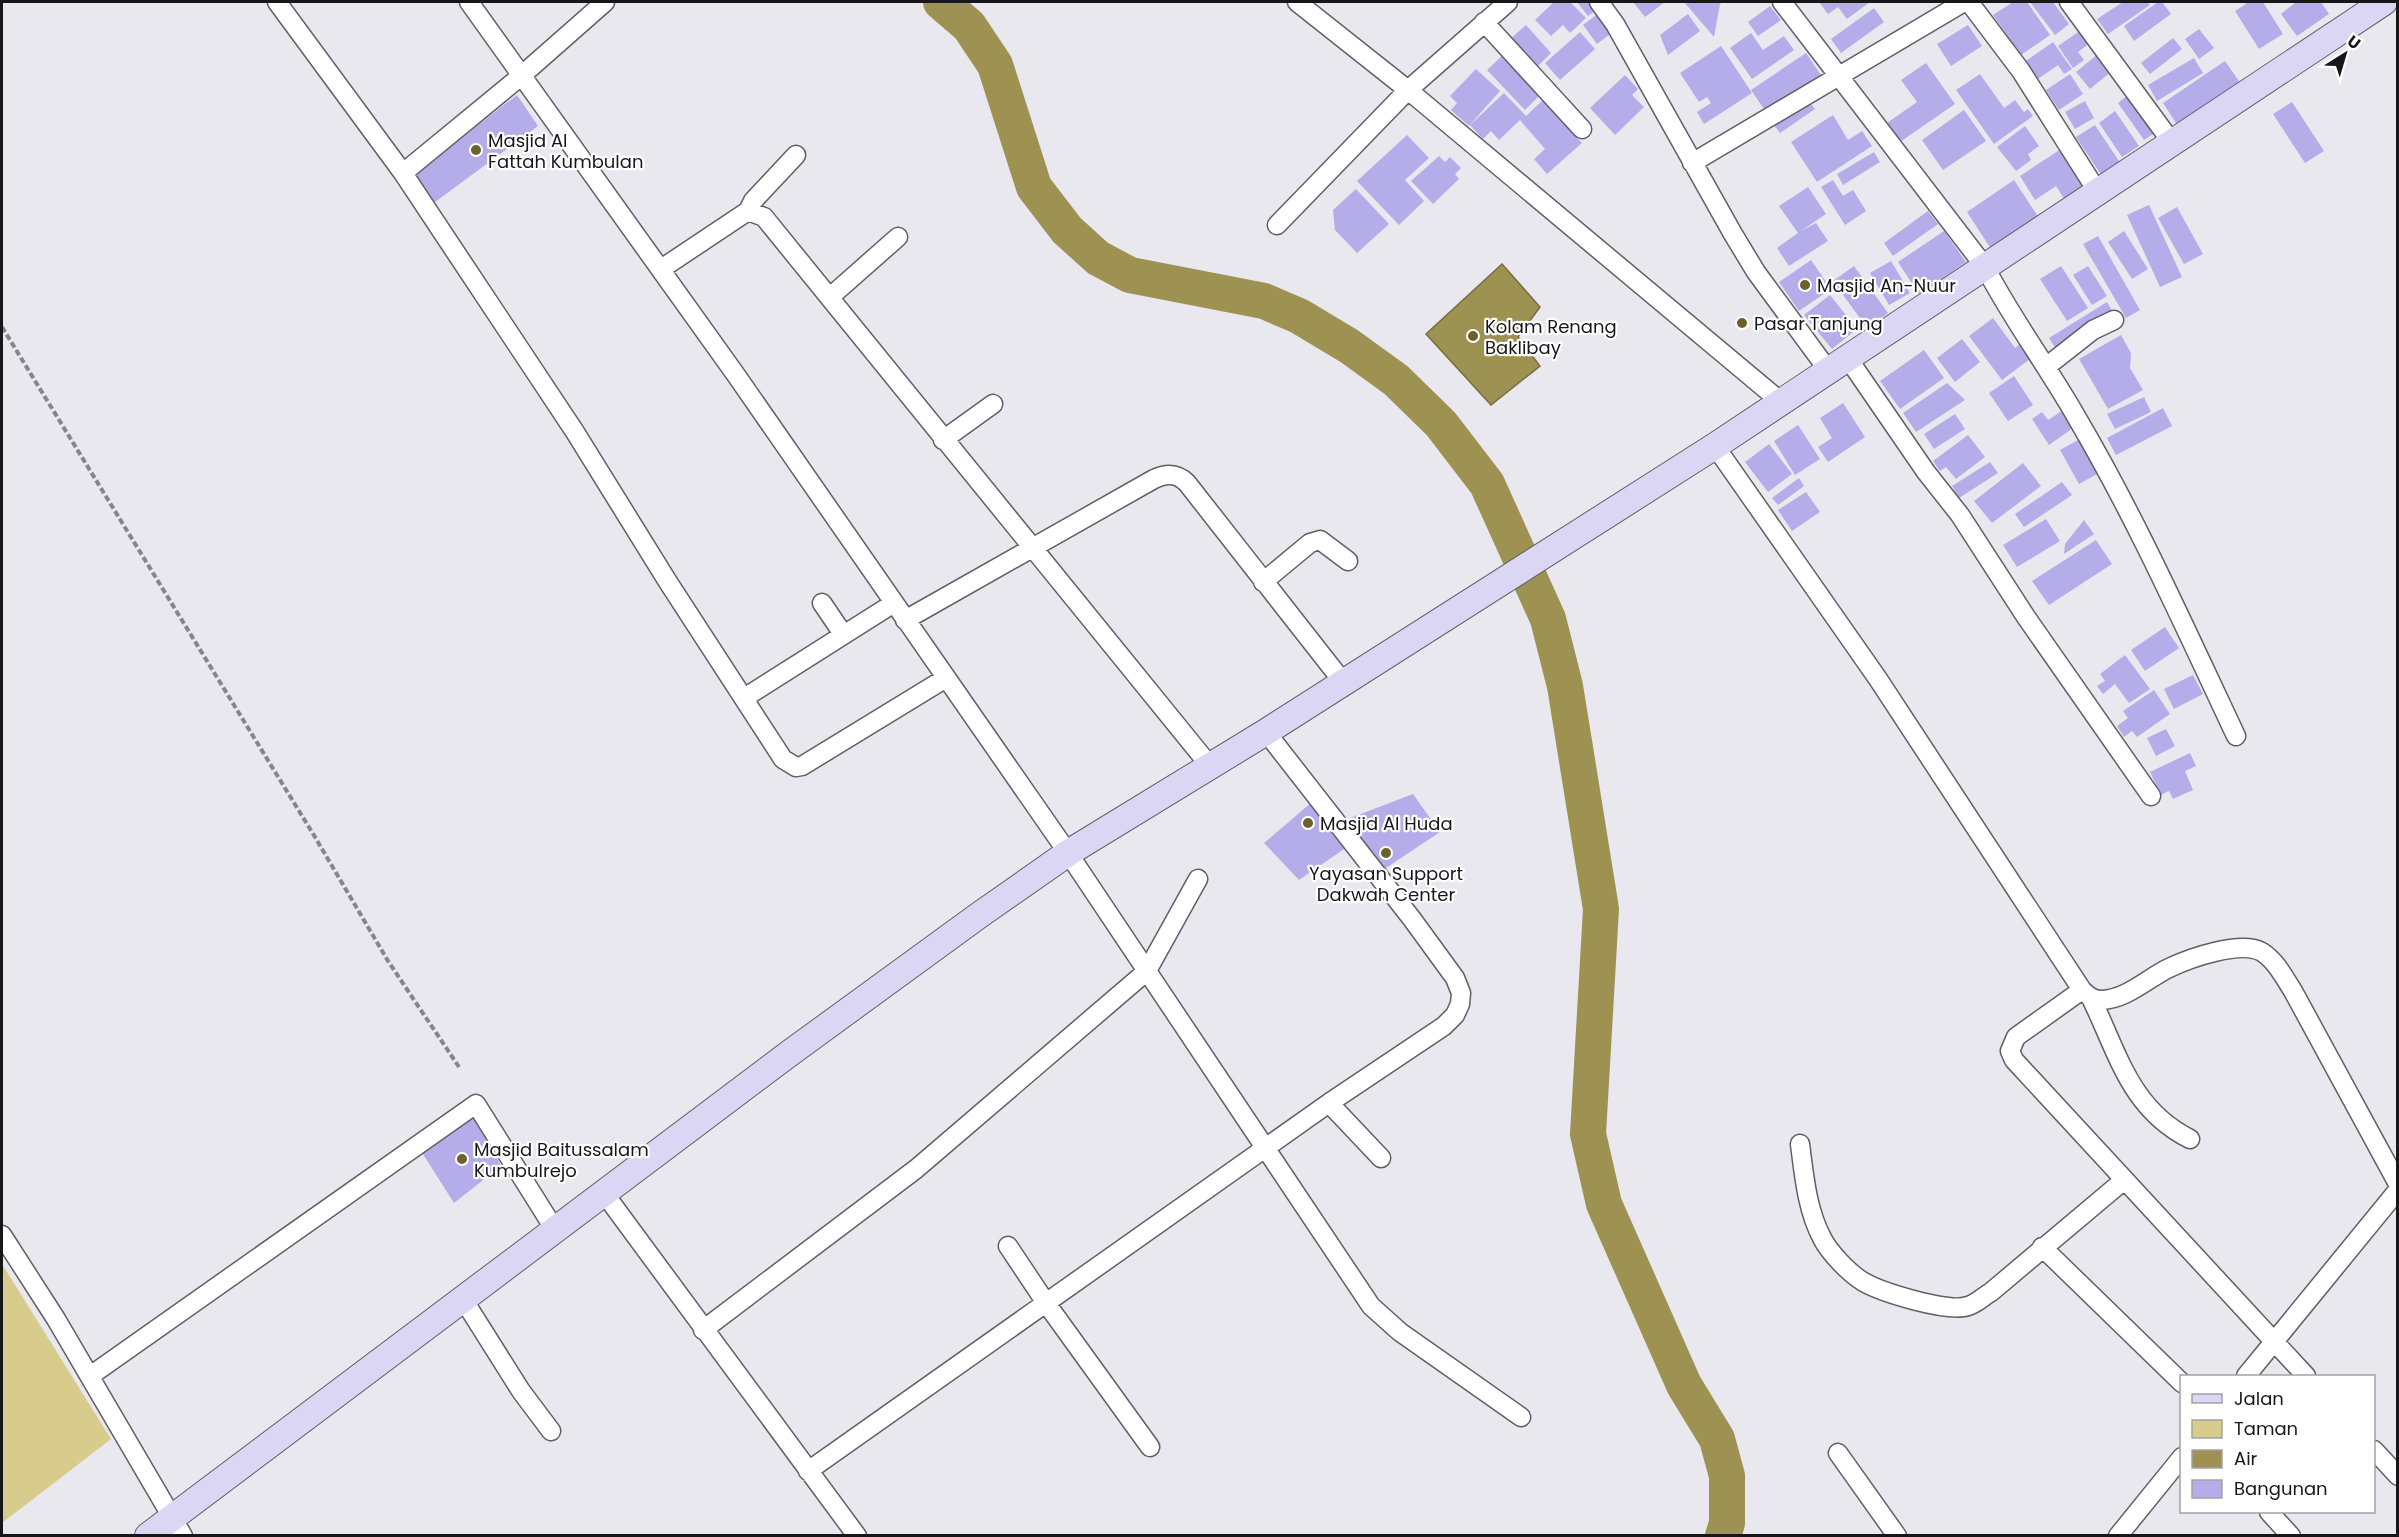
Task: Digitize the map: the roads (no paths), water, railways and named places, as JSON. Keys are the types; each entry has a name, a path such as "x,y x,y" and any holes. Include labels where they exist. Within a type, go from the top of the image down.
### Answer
{"main road":[{"path":"148,1536 177,1527 463,1299 904,969 1068,853 1266,732 1715,446 2384,2"}],"street":[{"path":"277,2 403,173 575,432 668,582 783,759 796,767 802,766 946,678"},
{"path":"469,2 661,269 1068,853 1357,1285 1385,1321 1521,1417"},
{"path":"403,173 521,76 605,2"},
{"path":"1297,2 1408,90 1780,401"},
{"path":"1277,225 1408,90 1508,2"},
{"path":"1599,2 1615,24 1756,272 1837,364 1959,515 2026,617 2151,796"},
{"path":"1782,2 1985,267 2004,302 2078,420 2164,585 2236,736"},
{"path":"1692,163 1966,2 2021,72 2097,191"},
{"path":"2069,2 2173,144"},
{"path":"1484,22 1582,129"},
{"path":"661,269 748,212 753,201 796,155"},
{"path":"748,212 764,217 1210,766"},
{"path":"830,297 898,237"},
{"path":"2046,367 2093,330 2114,320"},
{"path":"943,440 993,404"},
{"path":"1715,446 1878,679 2087,994 2130,1083 2163,1124 2190,1139"},
{"path":"905,620 1154,479 1171,474 1181,477 1187,483 1343,682"},
{"path":"1263,582 1310,543 1320,540 1348,561"},
{"path":"822,603 843,634"},
{"path":"744,698 894,603"},
{"path":"808,1471 1329,1103 1444,1026 1455,1015 1461,993 1455,978 1412,919 1266,732"},
{"path":"703,1330 916,1169 1147,971 1198,879"},
{"path":"2087,994 2103,1000 2126,993 2169,968 2228,949 2259,950 2277,966 2293,991 2397,1184"},
{"path":"2087,994 2016,1037 2010,1051 2014,1060 2123,1181 2304,1375"},
{"path":"1329,1103 1381,1158"},
{"path":"90,1376 476,1104 555,1230"},
{"path":"1800,1144 1806,1191 1822,1238 1847,1268 1863,1281 1914,1300 1967,1307 1991,1292 2123,1181"},
{"path":"2248,1375 2397,1190"},
{"path":"604,1193 857,1536"},
{"path":"2,1235 90,1376 177,1527"},
{"path":"1008,1246 1046,1303 1150,1447"},
{"path":"2042,1247 2180,1382"},
{"path":"463,1299 521,1391 551,1431"},
{"path":"2375,1452 2397,1476"},
{"path":"1838,1453 1898,1536"},
{"path":"2118,1536 2180,1458"},
{"path":"2270,1513 2291,1536"}],"water":[{"name":"Kolam Renang Baklibay","path":"1502,264 1540,307 1518,337 1540,366 1491,405 1426,334"}],"waterway":[{"path":"941,2 969,26 995,65 1034,187 1067,230 1098,258 1130,275 1264,301 1299,316 1349,346 1396,380 1441,424 1487,484 1548,619 1565,686 1601,909 1588,1134 1604,1204 1684,1385 1717,1439 1727,1476 1727,1523 1723,1536"}],"place":[{"name":"Masjid Al Fattah Kumbulan","path":"476,150"},
{"name":"Masjid An-Nuur","path":"1805,285"},
{"name":"Pasar Tanjung","path":"1742,323"},
{"name":"Kolam Renang Baklibay","path":"1473,336"},
{"name":"Masjid Al Huda","path":"1308,823"},
{"name":"Yayasan Support Dakwah Center","path":"1386,853"},
{"name":"Masjid Baitussalam Kumbulrejo","path":"462,1159"}]}
